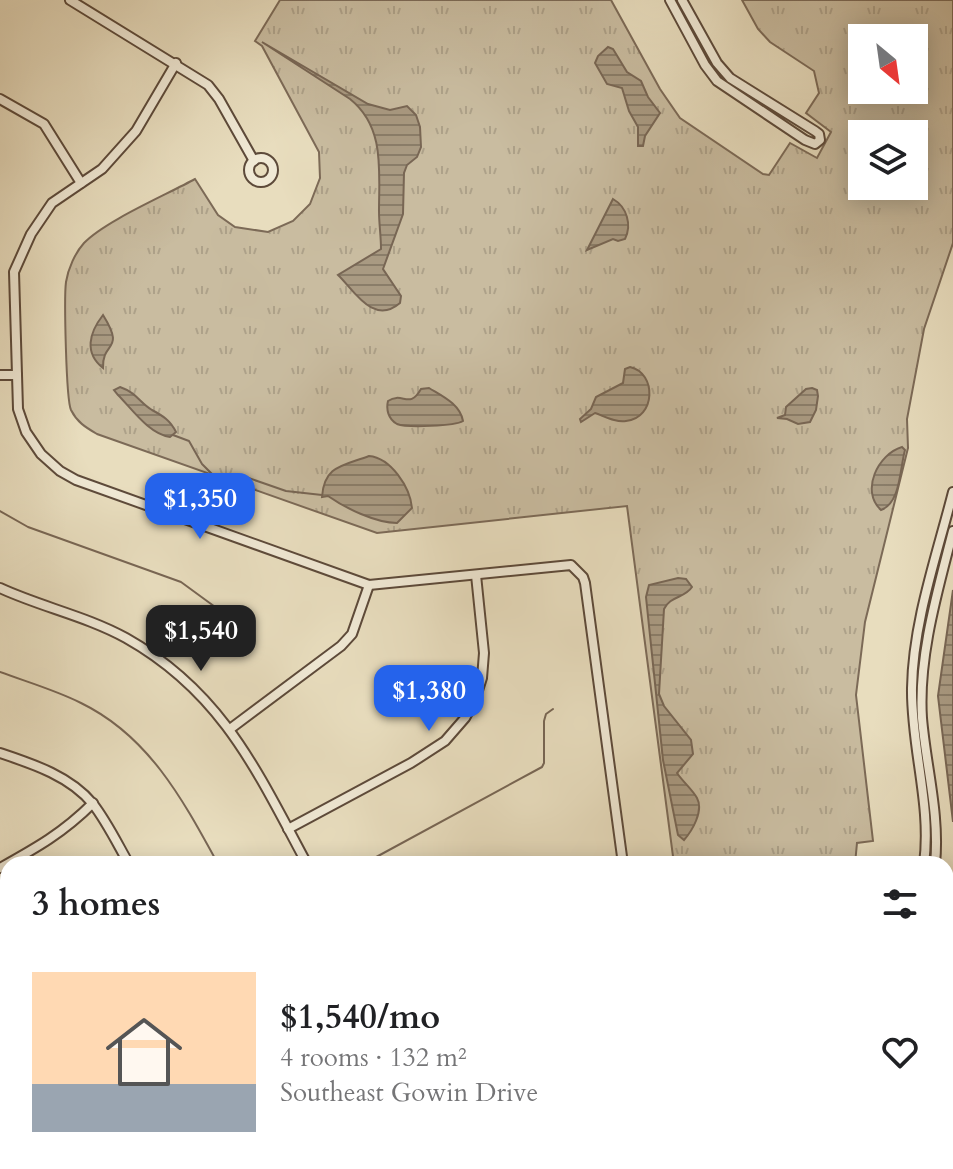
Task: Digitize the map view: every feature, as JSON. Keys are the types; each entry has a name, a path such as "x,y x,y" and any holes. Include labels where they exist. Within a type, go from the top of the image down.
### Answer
{"street":[{"path":"70,0 208,85 254,161"},
{"path":"670,0 717,81 805,140 815,144 820,140 815,131 730,78 717,63 682,0"},
{"path":"690,37 698,29"},
{"path":"176,63 136,131 102,169 52,203 31,234 14,272 18,409 26,432 41,454 76,480 369,585 571,565 583,577 622,856"},
{"path":"0,99 44,124 81,183"},
{"path":"0,375 17,375"},
{"path":"924,856 923,807 916,757 912,687 916,640 946,557 953,492"},
{"path":"935,856 935,805 922,717 922,688 928,640 953,531"},
{"path":"288,829 422,756 445,741 465,718 482,678 484,653 476,575"},
{"path":"230,729 341,646 352,634 369,585"},
{"path":"0,588 26,601 125,637 193,687 248,755 303,856"},
{"path":"912,687 922,688"},
{"path":"0,753 54,774 93,803 124,856"},
{"path":"23,856 49,842 93,803"},
{"path":"923,807 935,805"}],"green space":[{"path":"280,0 611,0 660,89 680,118 769,175 790,143 817,158 831,132 806,113 819,93 814,71 770,42 758,29 742,0 953,0 953,243 924,329 907,419 908,448 865,622 856,695 873,841 857,843 856,856 673,856 627,506 377,533 97,434 76,418 71,410 68,387 65,291 70,267 84,243 121,217 195,179 218,215 235,227 268,232 293,221 310,204 320,178 319,152 262,46 255,41"}],"shaded area":[{"path":"262,42 368,104 390,110 407,106 416,115 421,147 404,173 403,214 383,269 401,296 400,303 390,309 381,310 365,303 338,275 381,249 378,150 369,123 350,99"},
{"path":"608,47 613,49 627,72 641,81 660,113 645,136 643,146 638,146 638,127 622,88 607,84 595,63"},
{"path":"613,199 627,217 625,239 613,239 587,250"},
{"path":"103,315 113,341 103,368 93,356 91,343 94,329"},
{"path":"630,367 639,371 649,386 648,404 643,412 636,418 622,421 595,413 581,422 580,419 591,409 596,397 623,383 625,369"},
{"path":"120,387 166,419 176,432 170,437 148,426 114,390"},
{"path":"429,388 454,405 463,421 410,426 397,424 392,419 388,401 413,398 421,389"},
{"path":"806,389 817,390 818,396 810,422 798,424 777,418 785,415 786,407"},
{"path":"902,447 905,450 899,484 888,506 881,510 872,493 875,474 886,457"},
{"path":"369,456 392,468 408,491 412,508 397,523 370,518 328,496 322,497 326,479 331,473 343,465"},
{"path":"686,579 692,587 664,609 659,694 664,706 691,740 693,754 677,773 697,798 699,809 684,840 678,835 663,760 646,597 649,585"},
{"path":"953,590 953,822 938,696"}],"waterway":[{"path":"173,435 189,441 202,464 214,476 243,476 286,491 322,495"},
{"path":"0,511 28,527 181,582 222,612"},
{"path":"0,672 81,703 126,733 162,772 214,856"},
{"path":"378,856 542,767 544,721 546,714 553,709"}]}
